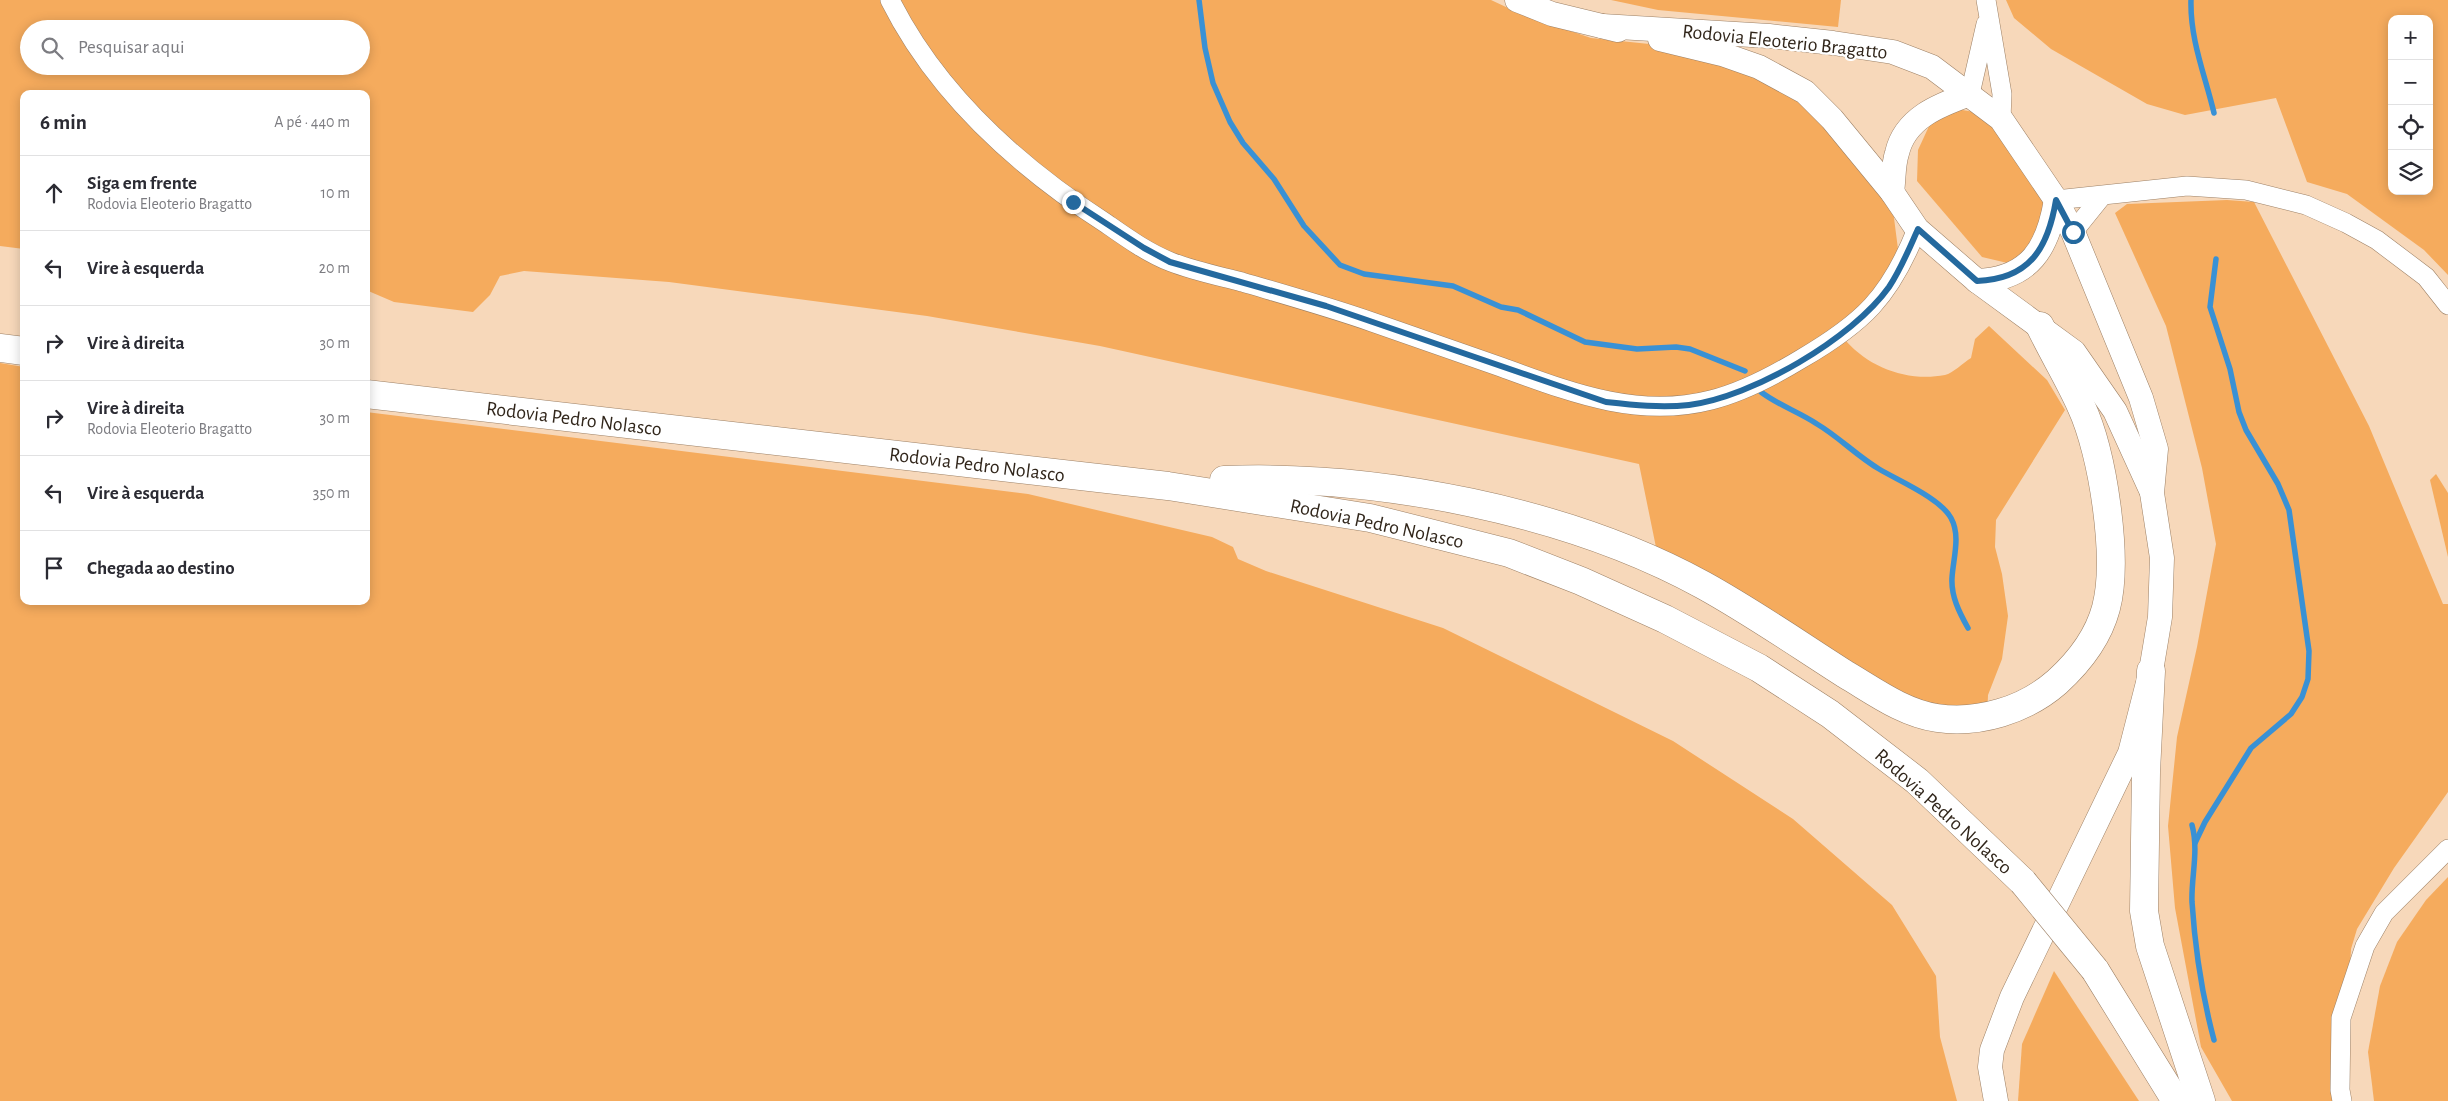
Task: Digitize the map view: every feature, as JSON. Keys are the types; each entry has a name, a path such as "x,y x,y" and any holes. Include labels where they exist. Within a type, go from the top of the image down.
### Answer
{"highway":[{"path":"1168,486 1226,480 1279,480 1347,484 1436,497 1517,513 1614,544 1703,585 1898,706 1935,718 1966,720 1997,714 2025,704 2047,690 2077,664 2095,636 2106,609 2110,580 2108,514 2097,458 2082,408 2040,326"},
{"path":"0,348 20,350"},
{"name":"Rodovia Pedro Nolasco","path":"370,394 1168,486 1370,518 1509,553 1581,581 1665,619 1759,668 1830,714 1917,781 2023,882 2095,970 2176,1101"},
{"path":"2151,671 2146,772 2144,911 2150,946 2201,1101"}],"main road":[{"name":"Rodovia Eleoterio Bragatto","path":"1517,0 1552,14 1722,54 1759,67 1805,92 1832,119 1892,192 1918,229 1977,281 2074,352 2115,411 2152,493"},
{"name":"Rodovia Eleoterio Bragatto","path":"1602,26 1769,36 1893,52 1932,67 2001,119 2056,200 2073,232 2141,398 2156,449 2152,493"},
{"path":"1892,192 1896,153 1902,138 1912,124 1926,112 1970,94"},
{"path":"1977,281 1994,281 2011,275 2025,267 2039,254 2048,236 2056,200"},
{"path":"1996,1101 1990,1066 1992,1050 2012,997 2130,753 2151,671 2160,617 2162,558 2152,493"}],"street":[{"path":"890,0 902,24 933,70 1018,160 1073,202 1144,248 1170,262 1326,306 1606,402 1647,406 1689,405 1734,393 1769,378 1840,336 1867,313 1889,287 1906,257 1918,229"},
{"path":"1986,0 1987,20 2002,94 2001,119"},
{"path":"1970,94 1987,20"},
{"path":"2056,200 2187,186 2246,190 2306,205 2346,223 2377,240 2426,277 2448,305"},
{"path":"2073,232 2102,196"},
{"path":"2342,1101 2340,1090 2341,1018 2365,946 2384,913 2448,849"}],"shaded area":[{"path":"0,0 1491,0 1521,14 1591,38 1698,49 1804,97 1891,195 1898,249 1896,267 1846,341 1866,359 1891,371 1931,377 1948,374 1971,358 1975,339 1989,326 2047,380 2065,410 1996,520 1995,547 2002,574 2008,616 2002,659 1988,695 1987,720 1897,702 1658,557 1639,464 1100,346 927,316 669,282 524,271 500,276 490,295 473,312 394,302 370,292 370,90 20,90 20,248 0,246"},
{"path":"1611,0 1841,0 1838,27 1658,10"},
{"path":"2006,0 2448,0 2448,275 2424,250 2347,194 2307,182 2276,98 2185,115 2147,104 2051,49 2014,18"},
{"path":"1956,109 1993,115 2057,217 2016,265 1982,257 1917,181 1918,150 1930,124"},
{"path":"2227,200 2254,202 2369,426 2443,604 2448,604 2448,792 2394,868 2357,929 2351,949 2343,1101 2232,1101 2201,1047 2175,908 2168,826 2177,737 2197,647 2216,544 2202,468 2166,326 2115,213 2127,204"},
{"path":"0,363 20,366 20,605 370,605 370,412 1028,494 1212,537 1233,547 1238,559 1266,571 1443,628 1673,741 1793,819 1892,905 1936,976 1940,1037 1957,1101 0,1101"},
{"path":"2436,474 2448,493 2448,557 2430,480"},
{"path":"2448,877 2448,1101 2374,1101 2368,1052 2380,986 2397,942 2426,900"},
{"path":"2054,971 2139,1101 2018,1101 2022,1044"}],"waterway":[{"path":"1199,0 1205,48 1213,83 1230,122 1243,143 1274,179 1304,226 1340,265 1364,274 1453,286 1501,307 1518,310 1585,342 1637,349 1676,347 1690,349 1745,371"},
{"path":"2191,0 2195,43 2214,113"},
{"path":"2195,843 2205,822 2251,748 2291,714 2302,697 2308,679 2309,651 2289,510 2278,484 2246,430 2239,412 2230,369 2210,307 2216,259"},
{"path":"1761,392 1825,429 1871,464 1929,497 1946,511 1951,518 1956,532 1952,578 1954,598 1968,628"},
{"path":"2192,825 2195,844 2192,893 2195,937 2203,989 2214,1040"}],"route":[{"path":"1073,202 1144,248 1170,262 1326,306 1560,388 1606,402 1647,406 1689,405 1734,393 1769,378 1840,336 1867,313 1889,287 1906,257 1918,229 1977,281 1994,281 2011,275 2025,267 2039,254 2048,236 2056,200 2073,232"}]}
